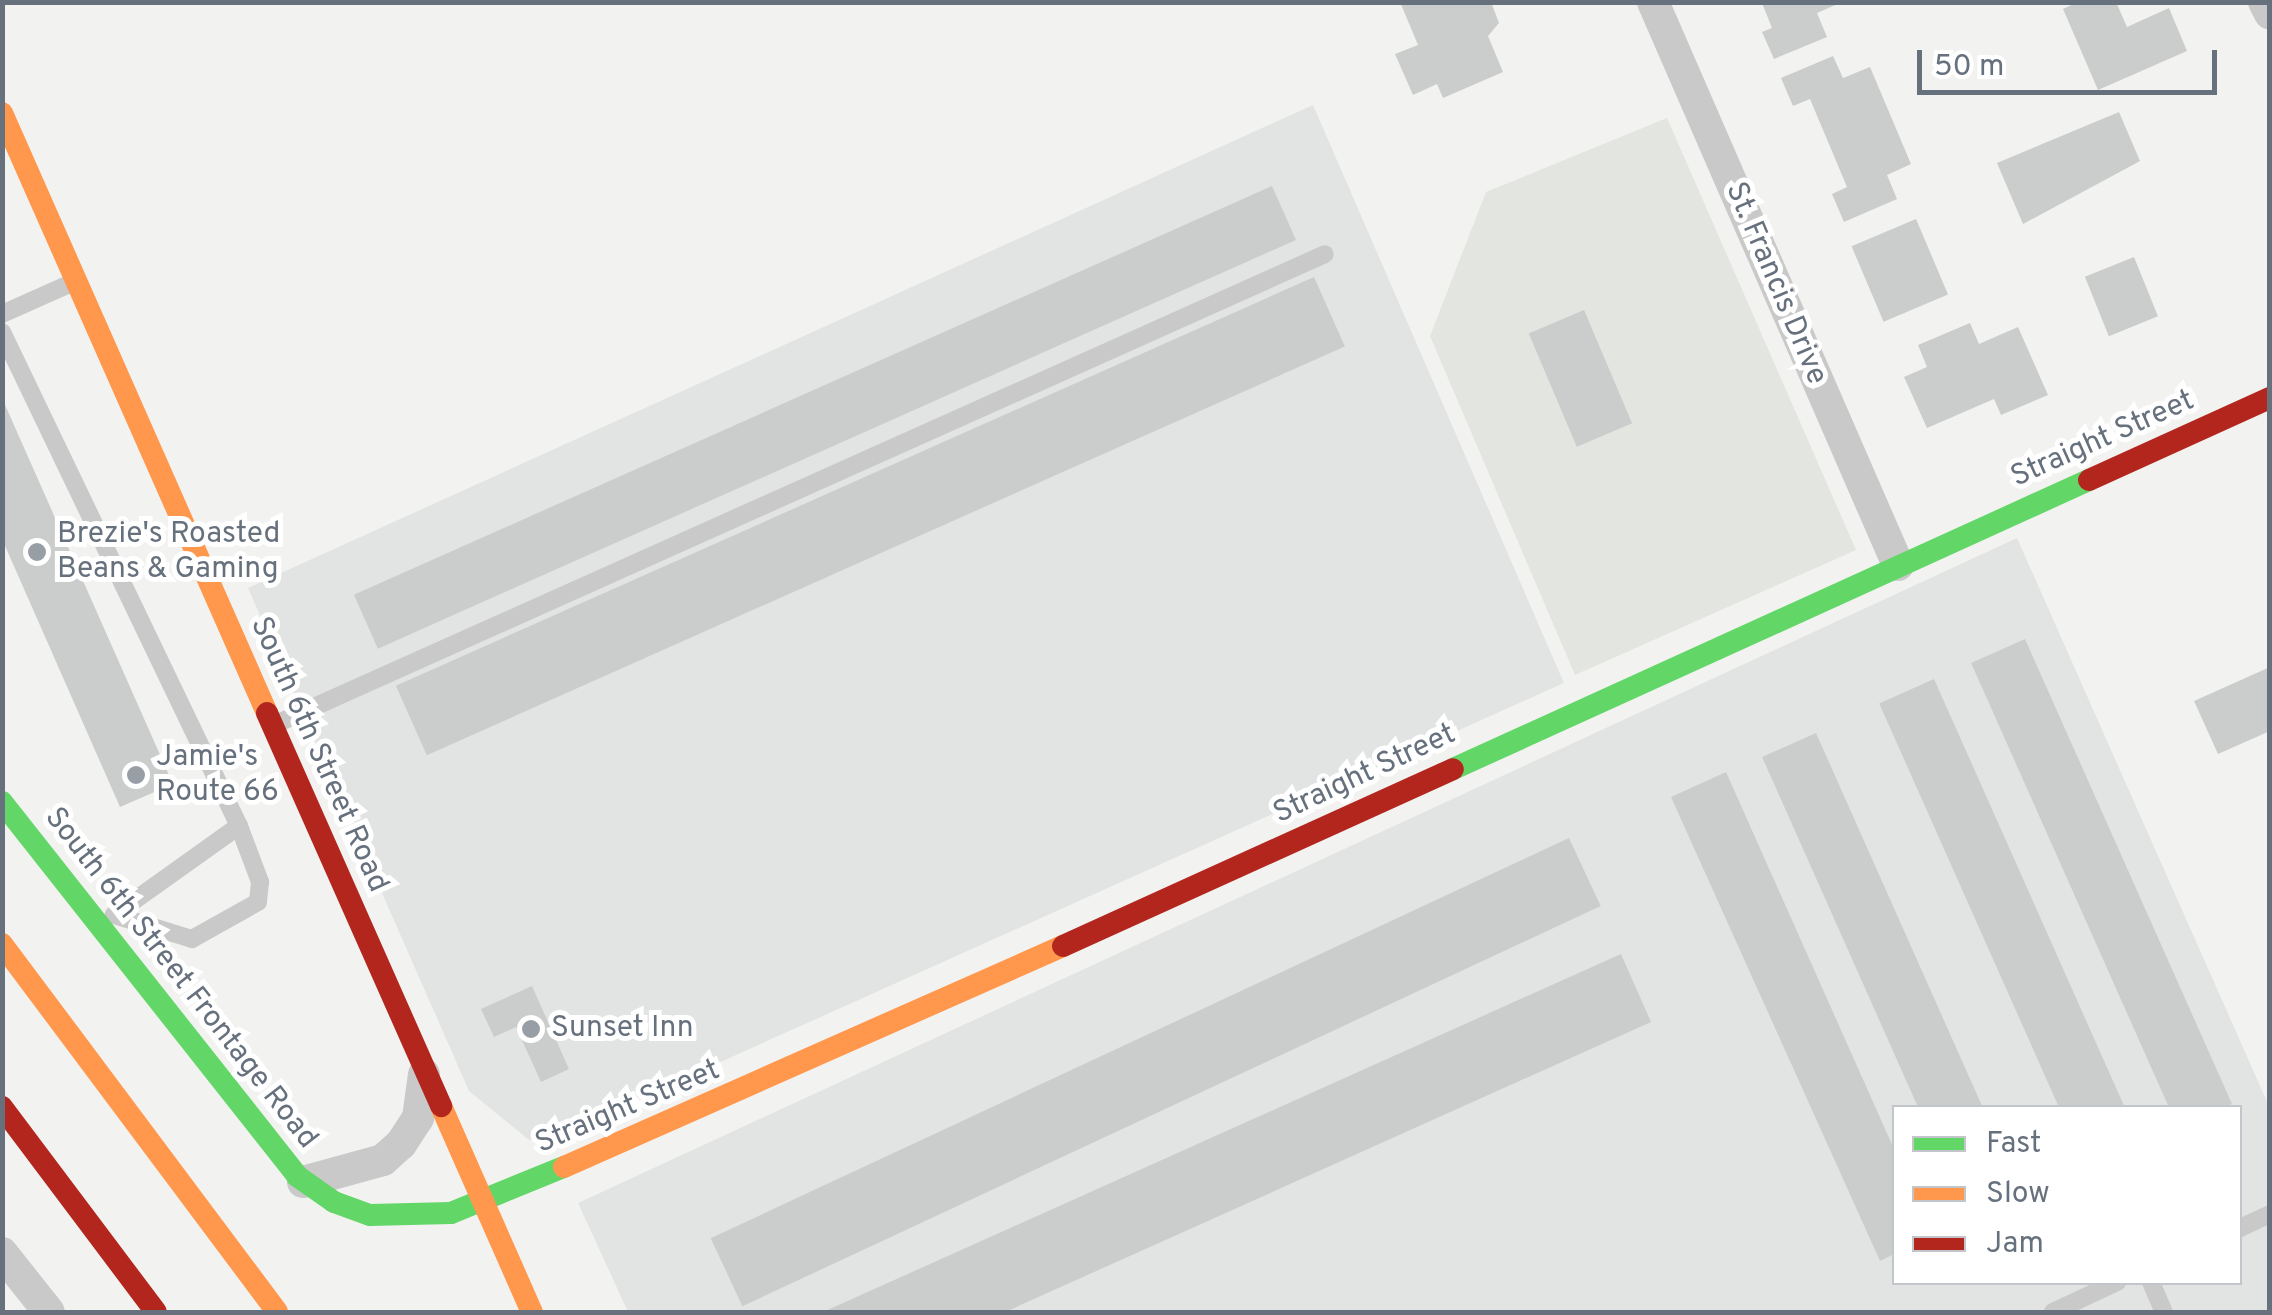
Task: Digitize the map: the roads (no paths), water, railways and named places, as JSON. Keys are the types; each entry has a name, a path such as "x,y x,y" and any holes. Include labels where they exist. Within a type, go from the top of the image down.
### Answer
{"street":[{"name":"St. Francis Drive","path":"1653,2 1898,565"},
{"path":"2264,2 2270,14"},
{"name":"South 6th Street Road","path":"2,113 484,1201"},
{"name":"Straight Street","path":"484,1201 712,1106 2270,398"},
{"name":"South 6th Street Frontage Road","path":"2,802 107,919 303,1182 334,1202 396,1218 451,1213 484,1201"},
{"path":"2,944 277,1312"},
{"path":"303,1182 384,1160 401,1144 418,1118 424,1070"},
{"path":"2,1106 156,1312"},
{"path":"484,1201 532,1312"},
{"path":"2,1252 49,1312"}],"lane":[{"path":"272,725 1325,254"},
{"path":"2,314 77,281"},
{"path":"2,332 238,826 260,882 258,902 232,921 192,939 107,919"},
{"path":"107,919 238,826"},
{"path":"2242,1227 2270,1214"},
{"path":"2053,1312 2111,1285"},
{"path":"2153,1285 2164,1312"}],"place":[{"name":"Brezie's Roasted Beans & Gaming","path":"37,552"},
{"name":"Jamie's Route 66","path":"136,775"},
{"name":"Sunset Inn","path":"531,1029"}]}
